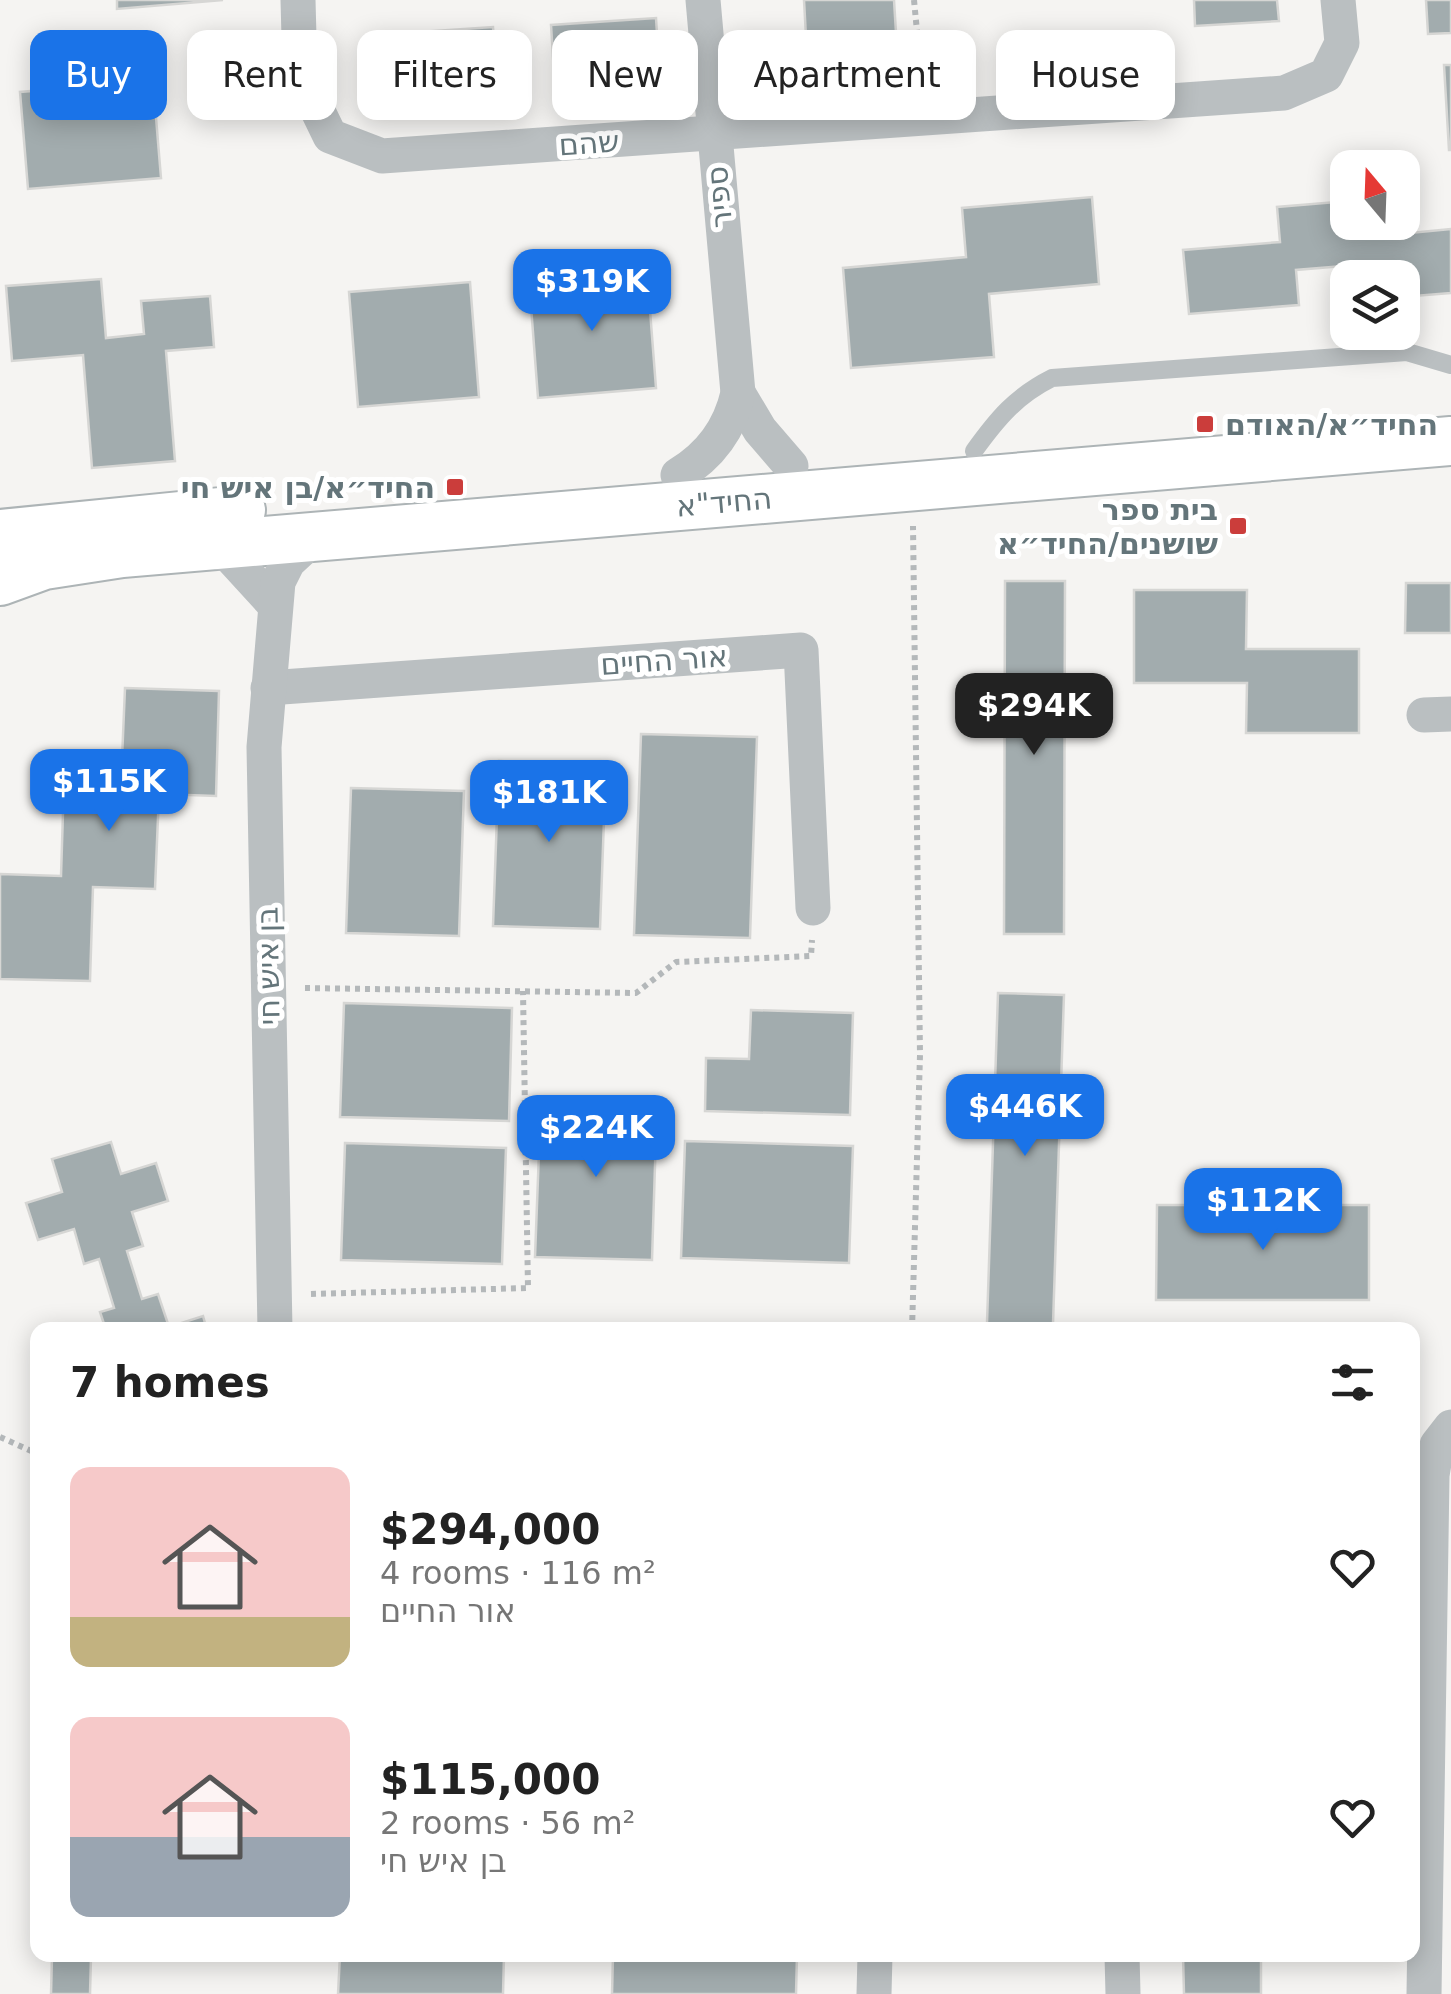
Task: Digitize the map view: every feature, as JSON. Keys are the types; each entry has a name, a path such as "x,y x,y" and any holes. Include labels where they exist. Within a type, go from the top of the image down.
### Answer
{"street":[{"name":"שהם","path":"298,0 300,74 330,136 382,156 912,120"},
{"name":"ספיר","path":"703,0 738,393 760,430 791,466"},
{"name":"שהם","path":"976,116 1284,94 1326,75 1342,43 1338,0"},
{"name":"ספיר","path":"678,475 716,442 738,393"},
{"name":"החיד\"א","path":"0,534 80,523 1451,412"},
{"name":"החיד\"א","path":"0,581 84,558 203,546 1451,440"},
{"name":"בן איש חי","path":"275,1313 264,747 274,603 288,562 316,536"},
{"path":"203,546 230,556 274,603"},
{"name":"אור החיים","path":"268,688 801,650 813,908"},
{"path":"1424,1994 1432,1475 1438,1445 1451,1427"},
{"path":"874,1994 875,1962"},
{"path":"1122,1962 1123,1994"}],"lane":[{"path":"974,451 1004,410 1024,392 1052,378 1408,352 1451,365"}],"path":[{"path":"914,0 917,30"},
{"path":"912,486 920,1055 912,1322"},
{"path":"269,988 636,993 676,962 811,956 813,908"},
{"path":"275,1313 528,1288 524,991"},
{"path":"0,1437 30,1450"}],"building":[{"path":"117,0 223,0 117,9"},
{"path":"804,0 894,0 896,30 806,30"},
{"path":"1194,0 1277,0 1279,21 1195,26"},
{"path":"1426,0 1451,0 1451,33 1428,34"},
{"path":"656,18 657,30 552,30 552,41 551,25"},
{"path":"493,27 493,30 449,30"},
{"path":"1444,65 1451,65 1451,150 1449,150"},
{"path":"30,91 30,120 156,120 161,178 28,189 20,92"},
{"path":"1092,197 1099,284 989,294 994,357 851,368 843,268 966,257 962,208"},
{"path":"1330,203 1330,240 1420,240 1420,232 1451,229 1451,293 1420,296 1420,260 1330,260 1330,267 1296,270 1299,305 1189,314 1183,250 1280,242 1277,207"},
{"path":"647,271 656,388 538,398 529,280"},
{"path":"101,279 106,338 144,334 141,301 210,296 214,347 166,351 175,461 92,468 83,355 12,361 6,286"},
{"path":"470,282 479,397 358,407 349,292"},
{"path":"1005,581 1065,581 1064,934 1004,934"},
{"path":"1406,583 1451,583 1451,633 1405,633"},
{"path":"1134,590 1247,590 1246,649 1359,649 1359,733 1246,733 1247,683 1134,683"},
{"path":"125,688 219,691 216,796 159,794 155,889 93,887 90,981 0,979 0,874 61,876 64,781 121,783"},
{"path":"641,734 757,737 750,938 634,935"},
{"path":"499,761 606,765 600,929 493,926"},
{"path":"351,788 464,791 459,936 346,933"},
{"path":"998,993 1064,995 1053,1322 987,1322"},
{"path":"344,1003 512,1008 509,1121 340,1117"},
{"path":"751,1010 853,1013 850,1115 705,1111 706,1058 749,1059"},
{"path":"541,1099 657,1103 652,1260 535,1257"},
{"path":"685,1141 853,1146 849,1263 681,1258"},
{"path":"111,1142 121,1174 156,1163 168,1201 132,1212 143,1246 127,1251 142,1299 158,1294 167,1322 103,1322 100,1312 114,1308 99,1259 84,1264 74,1229 38,1240 26,1203 62,1192 52,1159"},
{"path":"345,1143 506,1148 502,1264 341,1260"},
{"path":"1157,1205 1369,1205 1369,1300 1156,1300"},
{"path":"52,1962 91,1962 90,1994 51,1994"},
{"path":"340,1962 504,1962 503,1994 338,1994"},
{"path":"613,1962 797,1962 796,1994 612,1994"},
{"path":"1183,1962 1261,1962 1261,1994 1184,1994"}],"place":[{"name":"החיד״א/האודם","path":"1205,424"},
{"name":"החיד״א/בן איש חי","path":"455,487"},
{"name":"בית ספר שושנים/החיד״א","path":"1238,526"}]}
